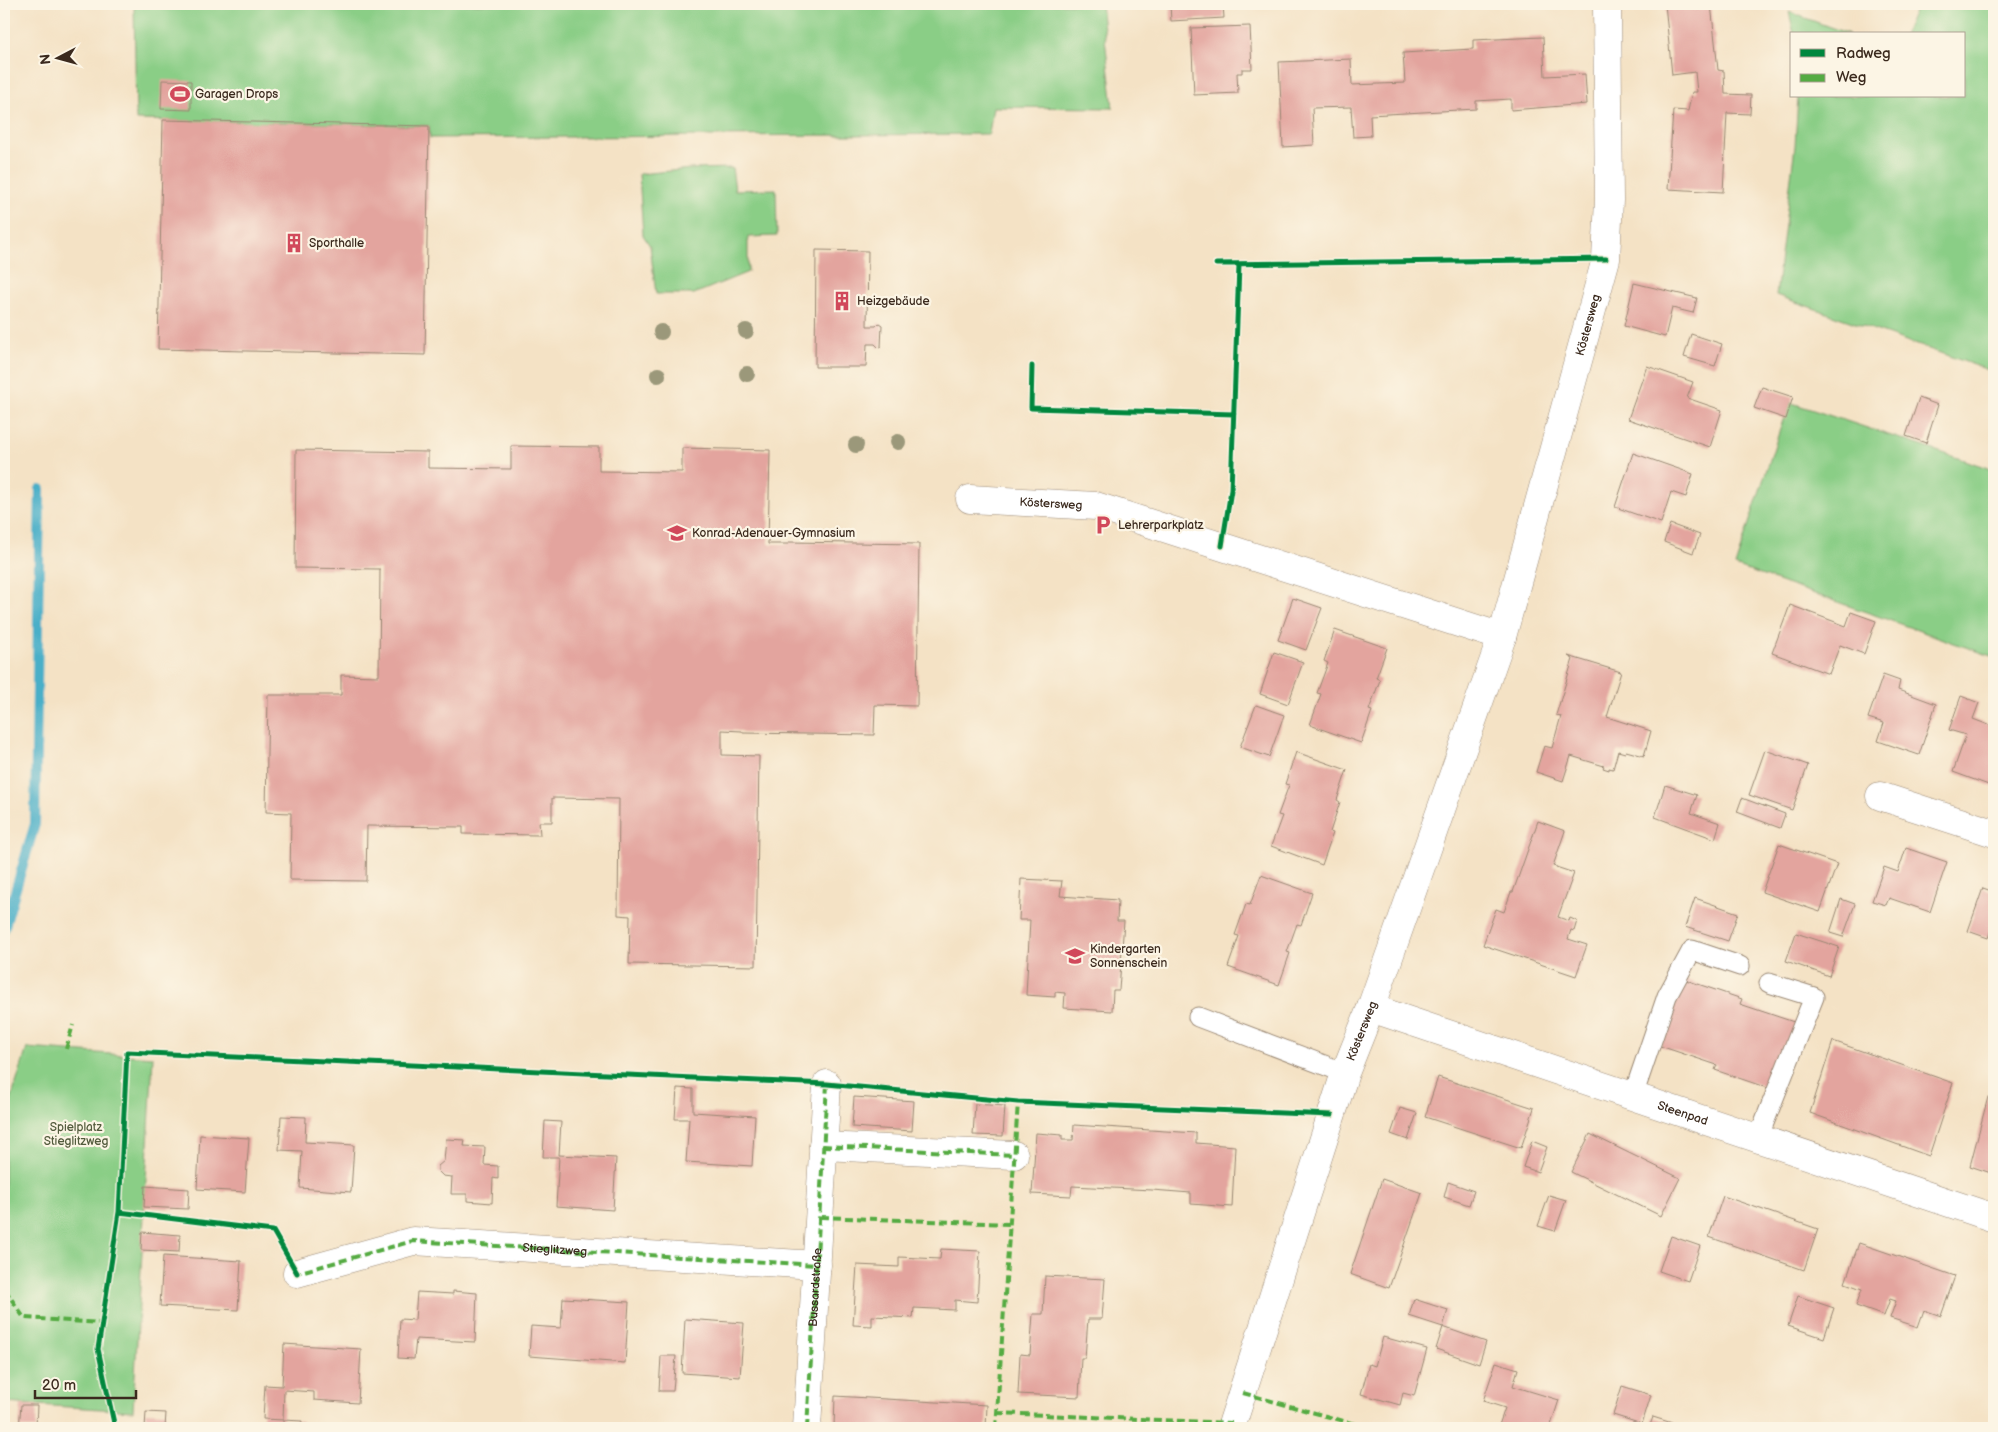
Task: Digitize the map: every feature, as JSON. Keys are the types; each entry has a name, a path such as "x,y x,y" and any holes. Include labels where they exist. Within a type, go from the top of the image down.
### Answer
{"street":[{"name":"Köstersweg","path":"1231,1428 1345,1073 1371,1008 1502,637 1606,259 1608,200 1607,4"},
{"name":"Köstersweg","path":"970,499 1096,506 1502,637"},
{"path":"1880,796 1994,833"},
{"name":"Steenpad","path":"1371,1008 1994,1218"},
{"name":"Bussardstraße","path":"807,1428 816,1265 821,1217 827,1084"},
{"path":"823,1146 1014,1155"},
{"name":"Stieglitzweg","path":"297,1273 413,1241 816,1265"}],"lane":[{"path":"1633,1096 1667,996 1692,950 1740,966"},
{"path":"1758,1138 1814,997 1769,983"},
{"path":"1198,1017 1345,1073"}],"green space":[{"path":"134,4 1101,4 1113,108 993,107 989,134 430,138 429,126 136,120"},
{"path":"1917,4 1994,4 1994,372 1776,295 1795,146 1798,98 1966,98 1966,32 1905,32"},
{"path":"1789,12 1844,32 1794,32"},
{"path":"732,168 735,190 776,189 777,236 748,237 748,272 694,294 656,294 650,246 643,235 639,174 691,169"},
{"path":"1789,402 1994,470 1994,657 1735,566"},
{"name":"Spielplatz Stieglitzweg","path":"27,1048 153,1057 133,1411 4,1403 4,1122"}],"building":[{"path":"1170,4 1223,4 1224,18 1171,21"},
{"path":"1665,4 1711,4 1718,70 1724,71 1725,94 1751,95 1750,114 1727,113 1723,192 1668,189 1673,110 1688,111 1692,92 1697,92 1695,72 1672,75"},
{"path":"1250,26 1252,69 1242,69 1242,73 1237,73 1238,93 1194,95 1191,28"},
{"path":"1543,37 1545,76 1585,74 1587,104 1511,110 1511,99 1476,101 1476,109 1370,115 1371,136 1353,137 1351,107 1312,108 1314,145 1283,147 1279,62 1351,59 1352,85 1405,83 1403,53 1473,49 1473,40"},
{"path":"162,80 191,81 191,110 161,109"},
{"name":"Sporthalle","path":"163,120 429,126 425,355 158,349"},
{"name":"Heizgebäude","path":"816,250 868,251 867,326 876,326 879,323 882,325 881,347 879,348 875,344 867,344 866,367 815,367"},
{"path":"1634,283 1697,298 1693,313 1672,308 1665,337 1624,326"},
{"path":"1691,334 1722,344 1715,366 1684,357"},
{"path":"1647,366 1693,382 1687,398 1722,410 1710,447 1628,419"},
{"path":"1762,387 1793,397 1786,419 1754,408"},
{"path":"1919,398 1938,405 1926,443 1906,436"},
{"name":"Konrad-Adenauer-Gymnasium","path":"511,446 599,447 599,471 682,472 682,448 770,450 768,544 789,544 789,542 919,544 917,706 875,705 874,735 743,733 742,731 722,730 722,755 759,756 756,966 629,964 630,916 618,915 619,799 552,798 552,822 539,822 540,835 463,834 463,827 367,826 366,881 290,880 291,813 266,812 268,695 341,695 341,675 379,676 380,569 295,568 296,450 428,452 428,468 511,469"},
{"path":"1633,453 1693,474 1686,497 1671,492 1661,523 1615,507"},
{"path":"1670,524 1700,535 1693,553 1664,542"},
{"path":"1293,598 1322,608 1306,650 1278,640"},
{"path":"1790,605 1846,626 1851,612 1876,621 1864,654 1840,645 1829,674 1772,653"},
{"path":"1335,630 1387,648 1376,678 1380,680 1369,710 1372,711 1361,743 1310,725 1321,694 1317,693 1328,663 1324,661"},
{"path":"1274,652 1303,662 1288,704 1260,694"},
{"path":"1568,656 1621,672 1607,717 1651,731 1644,756 1626,751 1625,753 1618,751 1613,769 1609,768 1609,770 1603,768 1604,766 1571,756 1563,781 1536,772 1544,746 1552,748 1561,716 1556,715 1573,659"},
{"path":"1883,675 1900,681 1898,690 1936,704 1919,755 1878,741 1884,723 1868,718"},
{"path":"1961,696 1979,703 1973,719 1994,727 1994,787 1953,772 1966,735 1949,730"},
{"path":"1256,705 1284,715 1269,757 1240,747"},
{"path":"1765,750 1808,765 1792,810 1749,795"},
{"path":"1296,752 1347,770 1337,800 1340,802 1330,832 1333,833 1322,865 1271,846 1282,816 1278,815 1289,785 1285,784"},
{"path":"1665,785 1697,795 1691,813 1720,823 1715,839 1655,817"},
{"path":"1742,798 1785,814 1780,828 1737,812"},
{"path":"1538,821 1565,831 1553,866 1574,873 1558,917 1569,921 1570,918 1577,921 1574,931 1571,930 1568,939 1587,945 1576,976 1483,945 1496,909 1504,912 1511,892 1513,892"},
{"path":"1779,844 1837,864 1820,912 1762,892"},
{"path":"1906,848 1947,862 1930,912 1889,898 1886,905 1872,901 1884,867 1898,872"},
{"path":"1261,875 1312,893 1301,925 1297,924 1287,952 1290,953 1279,985 1228,967 1239,936 1235,935 1246,904 1250,905"},
{"name":"Kindergarten Sonnenschein","path":"1021,879 1062,881 1060,896 1118,900 1117,921 1124,921 1119,990 1113,990 1112,1011 1064,1008 1065,993 1055,992 1055,997 1026,995 1030,920 1019,920"},
{"path":"1983,888 1994,892 1994,925 1988,938 1968,931"},
{"path":"1695,898 1738,913 1728,941 1685,927"},
{"path":"1841,899 1855,904 1843,937 1830,933"},
{"path":"1796,933 1839,947 1829,976 1786,961"},
{"path":"1683,979 1742,999 1740,1004 1797,1023 1774,1090 1715,1070 1717,1065 1660,1046"},
{"path":"1833,1041 1953,1083 1929,1156 1810,1113"},
{"path":"1438,1077 1534,1108 1521,1148 1425,1117"},
{"path":"677,1088 693,1089 693,1112 755,1116 752,1166 686,1162 689,1119 675,1119"},
{"path":"854,1097 914,1101 912,1131 852,1127"},
{"path":"1988,1097 1994,1100 1994,1174 1970,1166"},
{"path":"975,1104 1005,1106 1003,1136 973,1135"},
{"path":"1400,1108 1417,1113 1408,1140 1391,1134"},
{"path":"281,1116 306,1117 305,1142 354,1145 351,1192 300,1188 302,1151 279,1150"},
{"path":"545,1121 561,1122 559,1155 616,1158 613,1210 556,1206 559,1157 543,1157"},
{"path":"1074,1125 1196,1133 1196,1143 1235,1146 1232,1207 1191,1204 1191,1193 1152,1190 1072,1186 1071,1196 1032,1194 1036,1133 1062,1135 1062,1140 1073,1140"},
{"path":"1590,1134 1680,1178 1661,1216 1571,1172"},
{"path":"200,1135 249,1138 245,1192 197,1189"},
{"path":"446,1139 465,1140 464,1146 485,1147 484,1165 498,1166 498,1179 493,1178 492,1203 467,1201 467,1194 451,1194 452,1177 443,1176 438,1171 438,1166 444,1161"},
{"path":"1532,1141 1547,1147 1538,1172 1523,1167"},
{"path":"1382,1179 1422,1193 1389,1288 1350,1274"},
{"path":"1448,1182 1474,1191 1469,1205 1444,1197"},
{"path":"145,1186 189,1189 188,1209 144,1207"},
{"path":"1549,1195 1566,1200 1555,1231 1538,1226"},
{"path":"1723,1196 1818,1229 1804,1270 1709,1237"},
{"path":"142,1232 180,1235 179,1252 141,1250"},
{"path":"1671,1236 1700,1246 1688,1281 1659,1271"},
{"path":"1859,1243 1955,1276 1941,1316 1924,1310 1918,1327 1890,1318 1896,1301 1890,1299 1884,1316 1856,1306 1862,1289 1845,1283"},
{"path":"941,1249 980,1251 977,1302 955,1300 955,1310 914,1308 913,1318 872,1316 872,1326 853,1325 857,1265 899,1267 899,1257 940,1259"},
{"path":"163,1256 241,1261 238,1310 160,1306"},
{"path":"1045,1276 1105,1279 1102,1319 1088,1319 1085,1358 1081,1358 1079,1397 1018,1394 1020,1354 1030,1355 1033,1314 1043,1314"},
{"path":"453,1291 477,1293 475,1342 416,1339 414,1359 398,1358 400,1319 415,1320 417,1292 453,1294"},
{"path":"1798,1296 1834,1308 1824,1338 1788,1326"},
{"path":"563,1298 629,1302 625,1363 529,1356 531,1326 561,1328"},
{"path":"1414,1299 1448,1310 1443,1327 1409,1316"},
{"path":"685,1319 744,1323 740,1377 682,1373"},
{"path":"1443,1327 1486,1342 1479,1364 1436,1349"},
{"path":"1383,1337 1427,1349 1414,1396 1403,1393 1400,1405 1361,1394 1369,1364 1375,1366"},
{"path":"284,1344 361,1349 358,1403 314,1400 314,1392 284,1390 283,1420 263,1419 265,1385 282,1386"},
{"path":"661,1356 676,1356 673,1391 659,1391"},
{"path":"1496,1362 1518,1369 1513,1386 1559,1400 1550,1428 1498,1428 1505,1408 1483,1401"},
{"path":"1622,1386 1651,1395 1642,1424 1613,1415"},
{"path":"835,1396 987,1405 986,1428 834,1427"},
{"path":"21,1405 37,1405 36,1428 19,1428"},
{"path":"146,1412 166,1413 165,1428 145,1428"},
{"path":"1653,1417 1688,1428 1649,1428"},
{"path":"283,1420 302,1421 301,1428 283,1428"}],"waterway":[{"path":"4,929 35,824 40,489"}],"marked path":[{"path":"66,1049 73,1025"},
{"path":"807,1428 827,1084"},
{"path":"996,1428 1018,1102"},
{"path":"823,1146 1014,1155"},
{"path":"821,1217 1010,1224"},
{"path":"295,1270 297,1273 413,1241 817,1265"},
{"path":"4,1291 6,1291 24,1318 102,1323"},
{"path":"1243,1393 1369,1428"},
{"path":"997,1413 1232,1423"}],"cycle path":[{"path":"1216,264 1606,259"},
{"path":"1222,546 1231,490 1239,265"},
{"path":"1032,366 1031,408 1234,414"},
{"path":"115,1428 98,1349 119,1212 127,1052 827,1084 1018,1102 1332,1115"},
{"path":"119,1212 273,1231 297,1273"}],"place":[{"name":"Garagen Drops","path":"180,94"},
{"name":"Sporthalle","path":"294,243"},
{"name":"Heizgebäude","path":"842,301"},
{"name":"Lehrerparkplatz","path":"1103,525"},
{"name":"Konrad-Adenauer-Gymnasium","path":"677,533"},
{"name":"Kindergarten Sonnenschein","path":"1075,956"}]}
